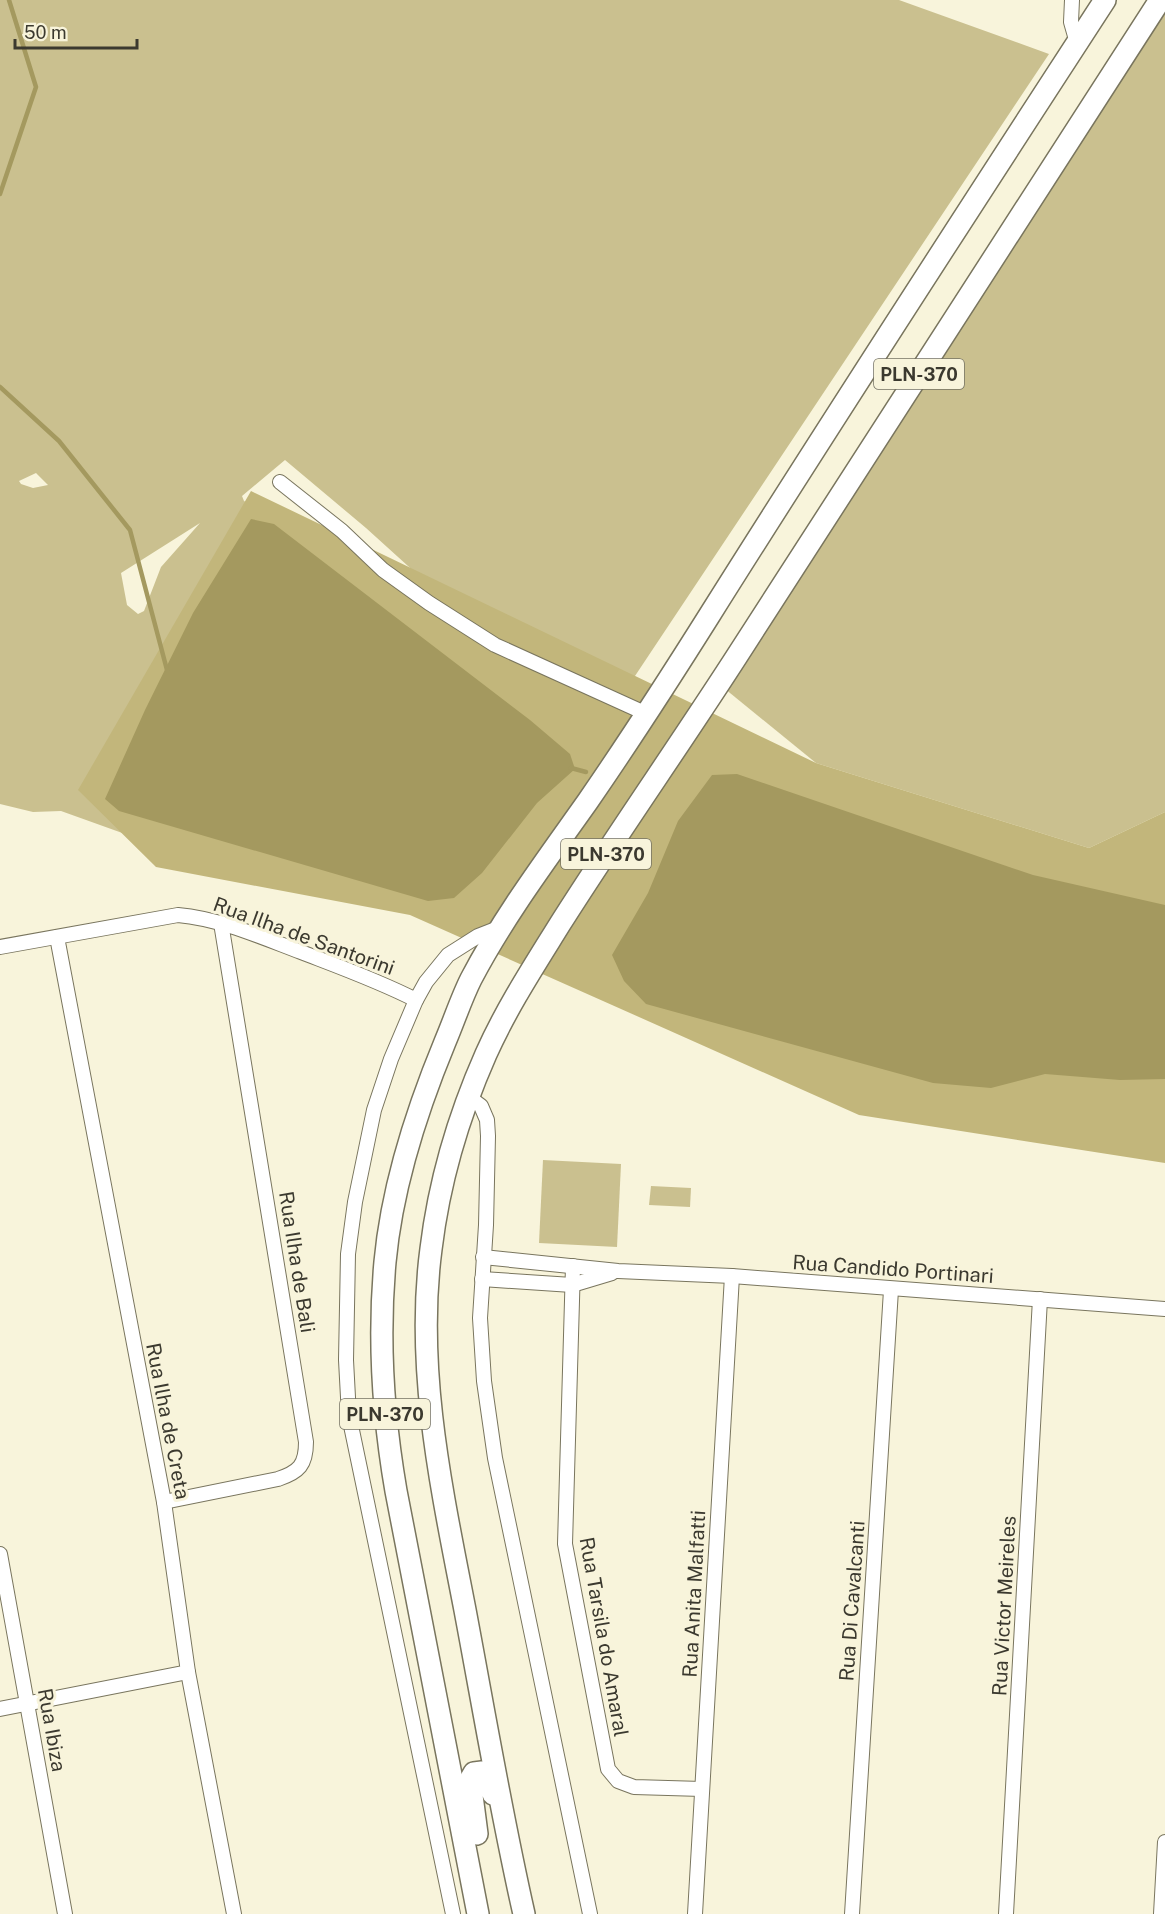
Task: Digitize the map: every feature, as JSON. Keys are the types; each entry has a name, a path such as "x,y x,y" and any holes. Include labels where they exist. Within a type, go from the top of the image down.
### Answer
{"main road":[{"name":"PLN-370","path":"478,1914 388,1444 383,1391 382,1324 385,1260 394,1202 409,1141 428,1085 469,983 501,927 647,714 861,374 1105,0"},
{"name":"PLN-370","path":"524,1914 511,1857 449,1526 430,1416 426,1358 430,1251 440,1198 469,1097 486,1053 510,1007 579,894 707,703 1160,0"},
{"path":"490,1914 470,1788 470,1780 474,1773 482,1772 489,1777 502,1838 511,1857"}],"street":[{"path":"1071,0 1071,22 1077,43"},
{"path":"280,482 342,531 383,570 429,603 495,645 647,714"},
{"name":"Rua Ilha de Santorini","path":"0,946 178,915 221,923 386,985 416,1000"},
{"name":"Rua Ilha de Bali","path":"164,1502 278,1479 292,1474 303,1462 306,1452 221,923"},
{"path":"453,1914 349,1416 346,1360 348,1254 355,1202 374,1110 391,1059 416,1000 426,982 448,955 478,936 501,927"},
{"name":"Rua Ilha de Creta","path":"57,937 164,1502 188,1672 234,1914"},
{"path":"469,1097 481,1106 487,1120 486,1214 480,1318 484,1381 495,1458 590,1914"},
{"name":"Rua Candido Portinari","path":"483,1257 618,1271 732,1276 891,1290 1165,1309"},
{"name":"Rua Tarsila do Amaral","path":"573,1266 565,1544 608,1769 618,1781 634,1787 702,1789"},
{"name":"Rua Candido Portinari","path":"482,1279 572,1285 618,1271"},
{"name":"Rua Anita Malfatti","path":"695,1914 732,1276"},
{"name":"Rua Di Cavalcanti","path":"852,1914 891,1290"},
{"name":"Rua Victor Meireles","path":"1006,1914 1040,1299"},
{"name":"Rua Ibiza","path":"0,1554 65,1914"},
{"path":"0,1709 188,1672"},
{"path":"1161,1914 1165,1842"}],"shaded area":[{"path":"0,0 899,0 1049,54 625,691 440,595 366,528 285,460 242,496 244,501 272,516 139,839 61,811 33,812 0,804","holes":["36,473 48,485 33,488 19,481","200,523 161,567 144,611 138,614 127,605 121,573"]},
{"path":"1165,0 1165,812 1089,848 816,763 719,684"},
{"path":"251,491 816,763 1089,848 1165,812 1165,1163 859,1115 410,915 156,867 78,790"},
{"path":"251,519 274,524 530,720 570,754 575,769 537,803 482,873 454,898 428,901 119,811 105,799 145,710 193,613"},
{"path":"737,774 1033,875 1165,905 1165,1079 1120,1080 1045,1074 991,1088 933,1083 646,1004 624,981 612,955 648,893 678,821 712,775"},
{"path":"543,1160 621,1164 617,1247 539,1243"},
{"path":"651,1186 691,1188 690,1207 649,1205"}],"waterway":[{"path":"0,194 36,87 9,0"},
{"path":"0,387 59,441 130,530 167,670"},
{"path":"571,768 586,772"}]}
